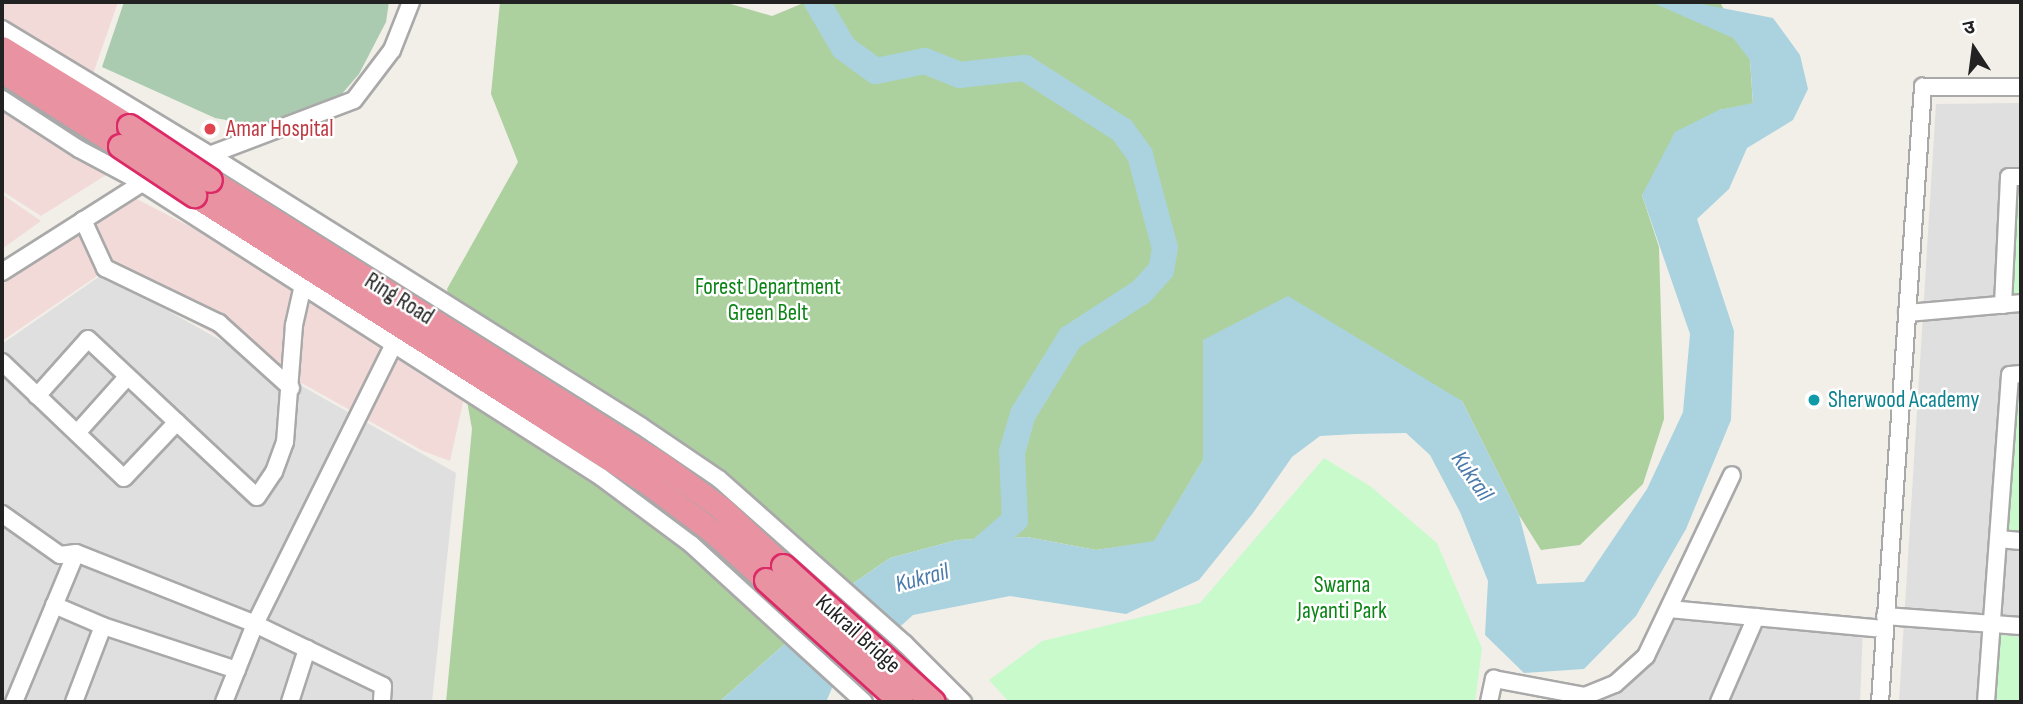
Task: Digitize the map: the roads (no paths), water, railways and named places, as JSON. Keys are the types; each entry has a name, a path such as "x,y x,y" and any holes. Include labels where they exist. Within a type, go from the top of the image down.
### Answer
{"highway":[{"name":"Ring Road","path":"2,48 125,138 648,483 712,531 782,565"},
{"name":"Ring Road","path":"2,71 125,138"},
{"name":"Kukrail Bridge","path":"782,565 949,700"},
{"name":"Kukrail Bridge","path":"782,565 901,702"}],"street":[{"path":"2,272 141,182 354,100 392,50 411,2"},
{"path":"2,29 125,138"},
{"path":"1880,702 1923,87 2021,87"},
{"path":"2,99 125,138 210,155 641,426 719,479 782,565"},
{"name":"Kukrail Bridge","path":"125,138 141,182 601,478 691,544 861,699"},
{"path":"2003,305 2009,177 2021,177"},
{"path":"83,220 105,268 219,323 291,388"},
{"path":"37,396 88,339 257,497 274,472 285,442 294,325 303,285"},
{"path":"1906,313 2021,303"},
{"path":"225,702 255,624 394,344"},
{"path":"2,362 124,478 177,422"},
{"path":"1986,702 2010,376 2021,374"},
{"path":"77,433 128,376"},
{"path":"1489,702 1494,679 1577,698 1586,696 1615,684 1646,656 1732,475"},
{"path":"4,522 60,555 76,553 255,624 383,686 382,702"},
{"path":"1998,539 2021,541"},
{"path":"14,702 76,553"},
{"name":"Kukrail Bridge","path":"782,565 905,644 924,663 949,700"},
{"path":"54,605 103,626 237,670"},
{"path":"1669,609 1756,617 2021,626"},
{"path":"1719,702 1756,617"},
{"path":"74,702 103,626"},
{"path":"290,702 307,649"},
{"path":"892,702 924,663"}],"water":[{"name":"Kukrail","path":"1651,2 1691,2 1773,18 1800,55 1808,89 1793,120 1747,148 1729,189 1697,219 1734,331 1731,420 1686,529 1636,616 1584,669 1524,673 1485,635 1488,581 1460,512 1430,455 1406,433 1356,434 1320,436 1292,457 1253,513 1199,580 1126,614 1010,596 913,615 832,688 826,702 719,702 855,582 890,558 957,540 1027,537 1096,550 1154,541 1203,460 1203,340 1288,296 1462,401 1519,515 1537,584 1584,582 1647,489 1683,412 1690,334 1642,195 1675,132 1719,110 1753,103 1750,60 1733,38"}],"waterway":[{"path":"817,2 844,48 876,71 925,61 959,75 1025,68 1122,130 1140,155 1165,248 1161,270 1141,292 1070,338 1023,414 1012,452 1015,520 969,560"}],"place":[{"name":"Amar Hospital","path":"210,129"},
{"name":"Sherwood Academy","path":"1814,400"}],"park label":[{"name":"Forest Department Green Belt","path":"768,300"},
{"name":"Swarna Jayanti Park","path":"1342,598"}]}
